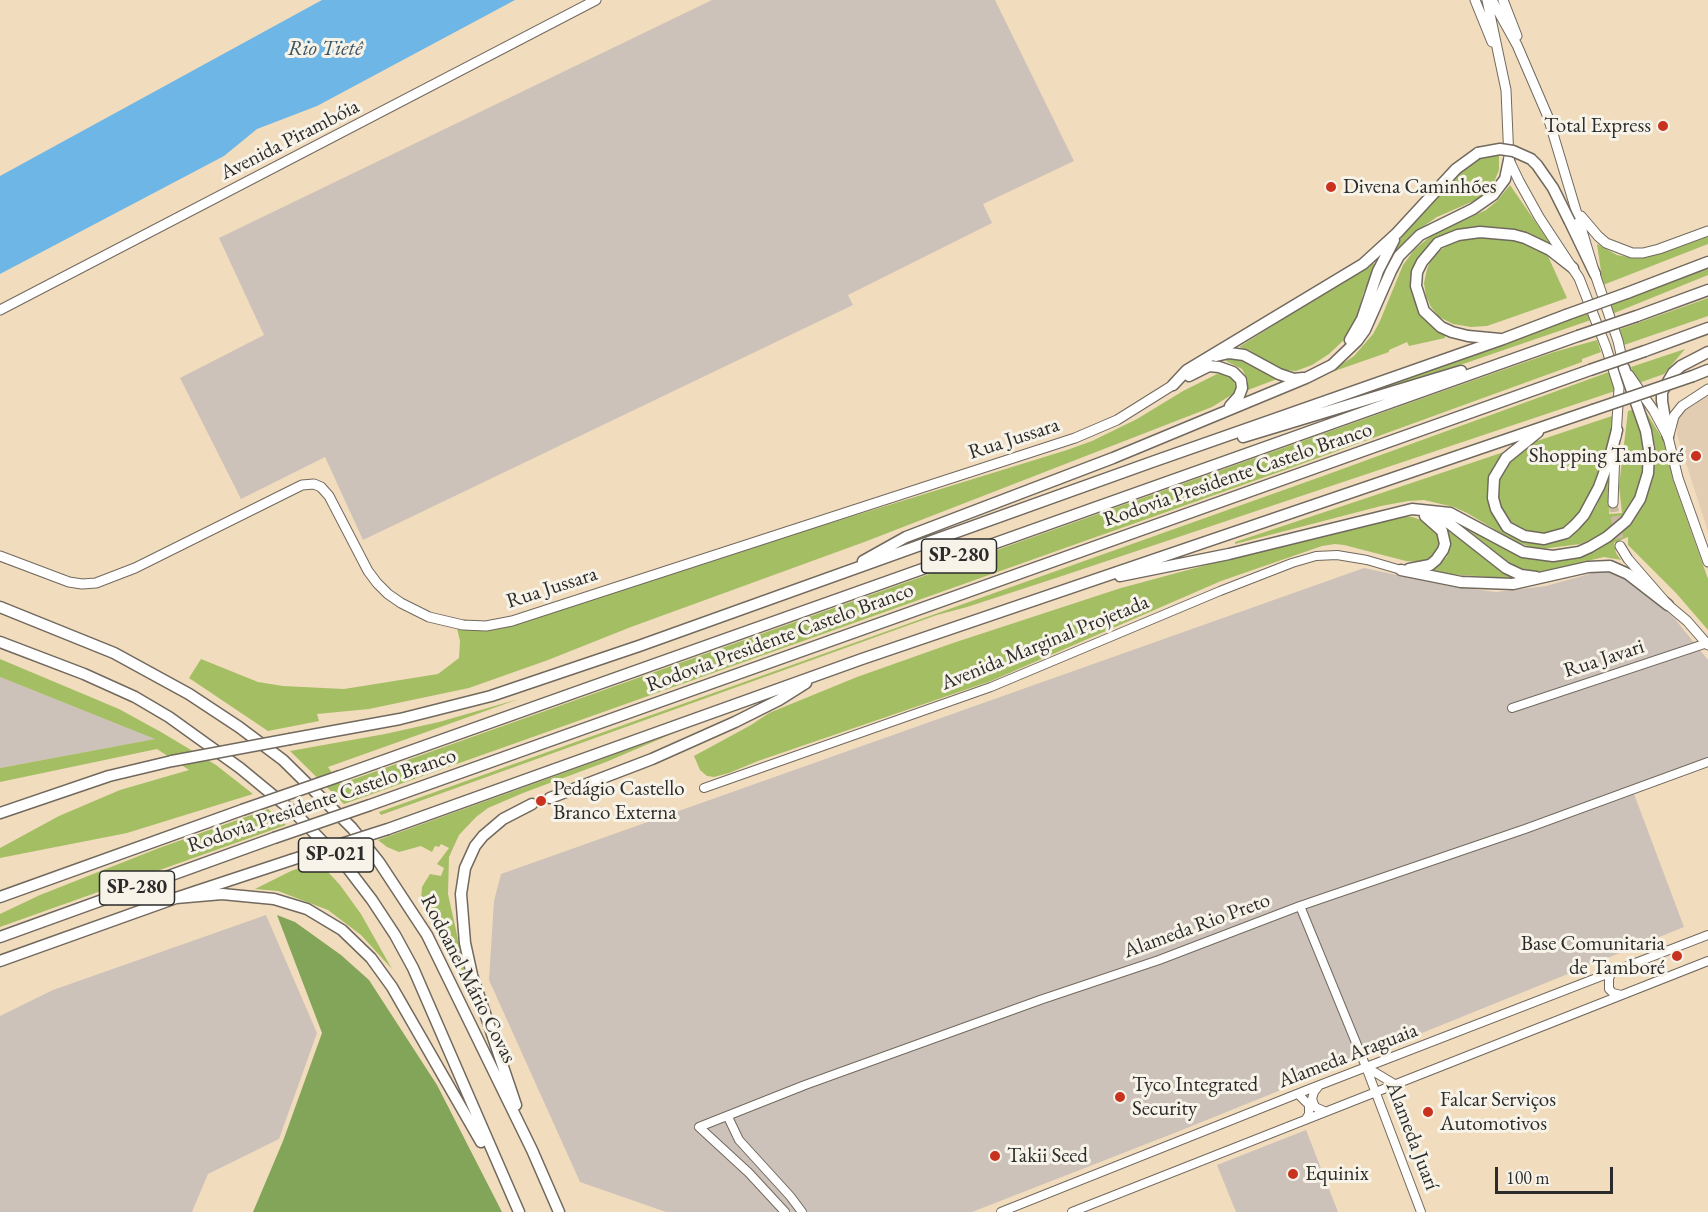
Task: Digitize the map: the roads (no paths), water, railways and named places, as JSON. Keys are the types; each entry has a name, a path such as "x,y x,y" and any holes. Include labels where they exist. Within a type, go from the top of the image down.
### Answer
{"highway":[{"path":"1173,385 1187,370 1354,270 1397,233 1443,182 1478,153 1500,149 1513,151 1531,159 1537,165 1553,188 1595,274"},
{"path":"846,572 906,537 1113,458 1306,378 1332,365 1346,353 1365,330 1390,271 1399,256 1420,235 1473,209 1493,195 1505,179 1509,160"},
{"path":"1503,339 1452,332 1441,327 1424,311 1416,286 1418,272 1422,262 1438,243 1458,235 1480,232 1514,235 1550,250 1573,268"},
{"path":"1332,365 1356,330 1378,271 1397,233"},
{"path":"0,813 109,776 172,761 400,718 491,696 639,646 1503,339 1708,262"},
{"name":"Rodovia Presidente Castelo Branco","path":"0,897 1708,290"},
{"name":"Rodovia Presidente Castelo Branco","path":"0,937 1708,328"},
{"path":"1668,438 1662,401 1665,386 1673,373 1681,366 1708,352"},
{"path":"1207,358 1229,353 1244,355 1279,374 1294,379 1306,378"},
{"path":"1173,385 1209,366 1233,372 1241,380 1241,391 1233,404 1221,412"},
{"path":"1072,586 1229,554 1412,509 1450,513 1506,545 1523,552 1553,556 1579,552 1607,537 1626,521 1635,509 1645,488 1649,450 1646,431 1624,368"},
{"path":"1152,462 1184,456 1441,376 1464,370 1479,370"},
{"path":"0,961 176,898 388,829 1072,586 1708,370"},
{"path":"1547,426 1506,458 1494,478 1493,488 1496,509 1507,526 1524,536 1544,539 1566,533 1584,515 1599,487 1617,430"},
{"path":"1401,570 1430,565 1441,555 1445,544 1442,531 1436,524 1412,509"},
{"path":"1425,510 1450,524 1496,561 1514,572 1544,578"},
{"path":"1401,570 1437,579 1483,584 1513,584 1588,567 1610,566 1628,574 1668,605"},
{"name":"Rodoanel Mário Covas","path":"0,607 114,653 189,694 283,760 352,828 380,862 427,934 532,1150 559,1212"},
{"name":"SP-021","path":"0,642 84,674 135,697 170,717 240,768 297,815 346,866 384,918 413,968 519,1212"},
{"path":"550,798 652,759 735,723 796,690 814,676"},
{"path":"532,804 504,819 475,846 465,868 461,894 465,943 472,975 532,1150"},
{"path":"176,898 222,894 274,899 308,909 342,930 371,958 392,987 506,1185"},
{"path":"0,966 33,949"}],"main road":[{"name":"Avenida Pirambóia","path":"0,310 596,0"},
{"path":"1475,0 1499,56"},
{"path":"1486,0 1506,90 1509,160 1539,217 1573,268 1584,290 1616,376 1618,388 1613,503"},
{"path":"1492,0 1517,45 1548,117 1595,274 1618,341 1624,368 1654,411 1668,438 1678,477 1708,562"},
{"path":"1503,0 1517,36 1517,45"},
{"path":"1577,211 1606,243 1632,253 1659,249 1708,231"},
{"name":"Rua Jussara","path":"0,556 69,582 96,583 135,568 302,485 314,484 321,487 329,496 368,571 388,594 429,617 463,625 486,626 512,621 1075,438 1117,420 1173,385"},
{"path":"1668,438 1674,416 1682,406 1708,389"},
{"path":"1620,546 1628,559 1668,605 1687,621 1708,644"}],"street":[{"name":"Avenida Marginal Projetada","path":"704,788 991,687 1292,563 1316,556 1337,555 1367,560 1401,570"},
{"name":"Rua Javari","path":"1512,708 1708,644"},
{"name":"Alameda Rio Preto","path":"785,1212 742,1166 699,1127 805,1085 1040,1000 1159,960 1300,906 1525,830 1708,762"},
{"name":"Alameda Juarí","path":"1300,906 1366,1067 1421,1212"},
{"name":"Alameda Araguaia","path":"1001,1212 1366,1067 1708,935"},
{"name":"Alameda Araguaia","path":"1072,1212 1708,961"},
{"path":"1611,973 1609,989 1621,995"},
{"path":"1366,1067 1396,1085"},
{"path":"1319,1086 1312,1099 1315,1107 1324,1111"},
{"path":"1298,1094 1309,1105 1309,1114 1306,1119"},
{"path":"729,1117 739,1140 802,1212"}],"water":[{"name":"Rio Tietê","path":"322,0 515,0 317,106 257,129 224,156 0,274 0,176"}],"tunnel":[{"path":"1613,503 1620,546"},
{"path":"532,804 550,798"}],"place":[{"name":"Total Express","path":"1663,126"},
{"name":"Divena Caminhões","path":"1331,187"},
{"name":"Shopping Tamboré","path":"1696,456"},
{"name":"Pedágio Castello Branco Externa","path":"541,801"},
{"name":"Base Comunitaria de Tamboré","path":"1677,956"},
{"name":"Tyco Integrated Security","path":"1120,1097"},
{"name":"Falcar Serviços Automotivos","path":"1428,1112"},
{"name":"Takii Seed","path":"995,1156"},
{"name":"Equinix","path":"1293,1174"}]}
